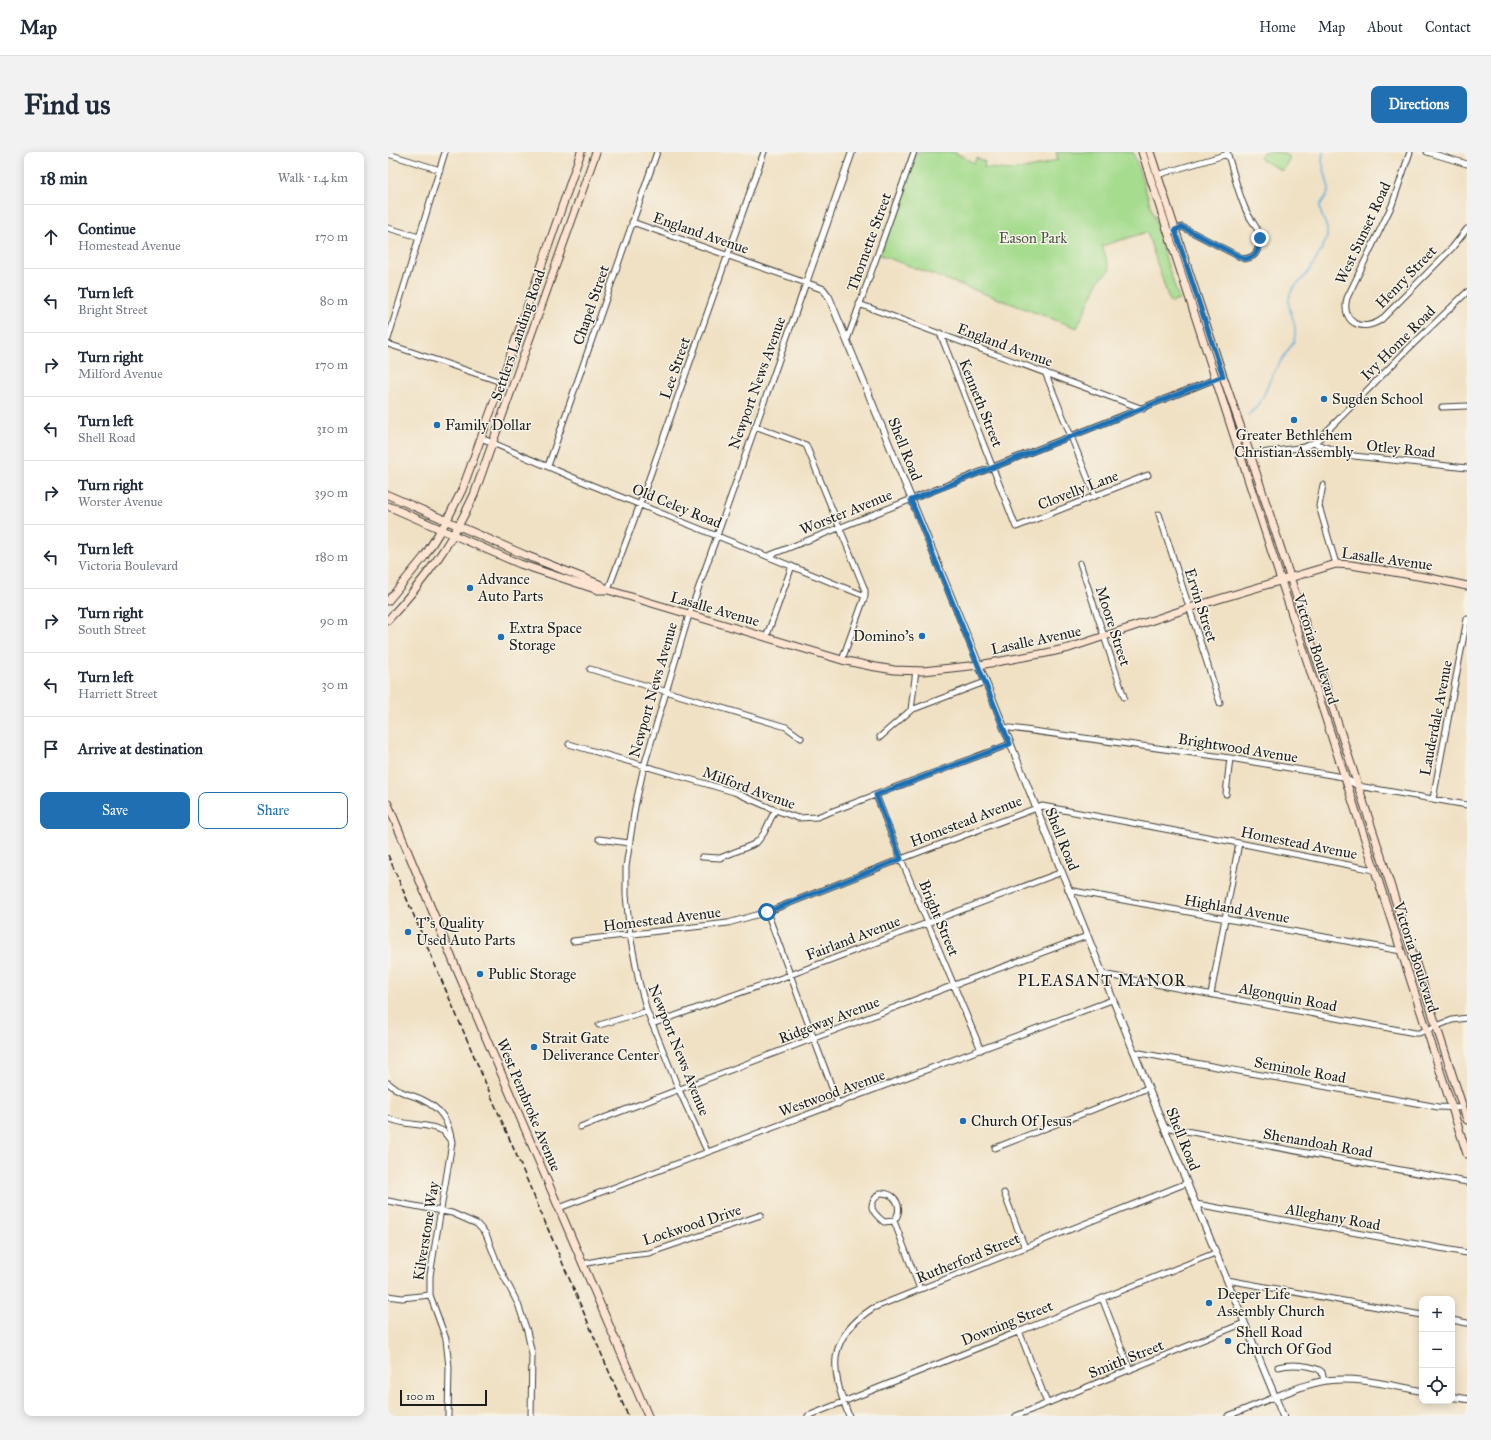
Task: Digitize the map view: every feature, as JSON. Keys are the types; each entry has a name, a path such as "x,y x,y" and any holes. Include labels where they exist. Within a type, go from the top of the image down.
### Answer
{"main road":[{"name":"Settlers Landing Road","path":"388,601 420,562 441,530 464,484 581,152"},
{"name":"Settlers Landing Road","path":"388,620 426,577 454,536 474,495 494,443 596,152"},
{"name":"Victoria Boulevard","path":"1142,152 1172,231 1220,378 1250,454 1467,1120"},
{"name":"Victoria Boulevard","path":"1150,152 1172,231"},
{"name":"Victoria Boulevard","path":"1220,378 1239,456 1467,1154"},
{"name":"Lasalle Avenue","path":"388,495 532,558 599,584 608,590 689,616 842,660 897,670 944,670 1046,653 1104,637 1189,608 1336,564 1351,564 1423,576 1467,586"},
{"name":"Lasalle Avenue","path":"388,506 454,536 543,573 598,590 608,590"},
{"name":"West Pembroke Avenue","path":"388,804 451,956 648,1416"}],"street":[{"path":"388,339 445,152"},
{"name":"Chapel Street","path":"548,466 657,152"},
{"name":"Lee Street","path":"608,590 640,504 764,152"},
{"name":"Newport News Avenue","path":"707,1152 646,1011 638,982 630,935 626,895 626,867 629,843 644,766 689,616 852,152"},
{"name":"Thornette Street","path":"847,340 914,152"},
{"name":"West Sunset Road","path":"1354,322 1346,313 1346,298 1392,205 1410,152"},
{"path":"1427,152 1467,164"},
{"path":"1157,175 1227,153 1245,209 1258,230 1260,238 1259,248 1256,254 1250,258 1244,259 1182,227 1172,231"},
{"path":"388,154 440,170"},
{"name":"England Avenue","path":"632,222 806,283"},
{"path":"388,228 419,237"},
{"name":"Henry Street","path":"1354,322 1365,326 1372,326 1381,320 1452,248 1467,229"},
{"name":"Shell Road","path":"806,283 825,290 847,340 979,665 1112,1000 1283,1416"},
{"name":"Ivy Home Road","path":"1312,443 1320,438 1467,292"},
{"name":"England Avenue","path":"859,304 1143,409"},
{"name":"Kenneth Street","path":"940,333 1016,527"},
{"path":"388,344 501,382"},
{"path":"1045,372 1095,496"},
{"name":"Worster Avenue","path":"768,556 1220,378"},
{"path":"1442,407 1467,406"},
{"path":"755,426 806,445 865,590 865,596 842,660"},
{"name":"Old Celey Road","path":"481,438 865,596"},
{"path":"1239,456 1305,447 1312,443"},
{"name":"Otley Road","path":"1312,443 1354,456 1467,468"},
{"name":"Clovelly Lane","path":"1016,527 1148,475"},
{"path":"1323,485 1319,506 1336,564"},
{"name":"Ervin Street","path":"1159,514 1220,703"},
{"name":"Moore Street","path":"1080,563 1124,697"},
{"path":"766,638 792,566"},
{"name":"Lauderdale Avenue","path":"1433,799 1467,619"},
{"path":"590,669 786,727 801,738"},
{"path":"911,710 916,670"},
{"path":"880,737 911,710 985,682"},
{"name":"Brightwood Avenue","path":"1003,727 1230,758 1343,777 1358,786 1467,805"},
{"name":"Milford Avenue","path":"568,744 734,792 774,810 798,818 817,817 1010,744"},
{"path":"1226,794 1230,758"},
{"name":"Bright Street","path":"876,795 901,859 981,1050"},
{"name":"Homestead Avenue","path":"573,941 728,923 767,912 1036,808 1049,807 1374,870"},
{"path":"702,857 720,858 752,845 758,841 764,833 774,810"},
{"path":"599,839 629,843"},
{"path":"1211,994 1239,843"},
{"name":"Fairland Avenue","path":"652,1024 790,975 1062,872"},
{"name":"Highland Avenue","path":"1068,890 1401,951"},
{"path":"767,912 838,1104"},
{"name":"Ridgeway Avenue","path":"580,1127 1087,936"},
{"name":"Algonquin Road","path":"1102,974 1398,1031 1417,1033 1452,1020 1467,1018"},
{"name":"Westwood Avenue","path":"559,1208 1112,1000"},
{"path":"599,1025 646,1011"},
{"name":"Seminole Road","path":"1134,1052 1438,1107 1463,1108"},
{"name":"Kilverstone Way","path":"388,1083 403,1093 421,1099 439,1111 446,1119 452,1143 430,1276 430,1295 446,1338 449,1367 448,1416"},
{"path":"995,1148 1148,1088"},
{"path":"388,1118 404,1124 431,1127 444,1132 452,1143"},
{"name":"Shenandoah Road","path":"1164,1128 1467,1182"},
{"name":"Rutherford Street","path":"849,1416 837,1382 835,1363 839,1345 849,1328 861,1316 873,1308 1187,1183"},
{"path":"888,1192 894,1198 898,1207 898,1216 894,1221 884,1222 875,1214 872,1208 872,1202 880,1193 888,1192"},
{"path":"1004,1193 1026,1248"},
{"path":"388,1201 441,1211 463,1217 477,1224 486,1234 498,1266 518,1304 527,1331 532,1354 531,1416"},
{"name":"Alleghany Road","path":"1196,1204 1467,1253"},
{"name":"Lockwood Drive","path":"583,1264 621,1256 649,1253 761,1215"},
{"path":"894,1221 920,1289"},
{"name":"Downing Street","path":"808,1416 1216,1253"},
{"path":"1227,1280 1419,1314"},
{"path":"388,1296 402,1298 430,1295"},
{"path":"1102,1298 1130,1370"},
{"path":"1455,1321 1467,1323"},
{"name":"Smith Street","path":"1016,1416 1244,1324"},
{"path":"1019,1332 1048,1403"},
{"path":"1278,1367 1291,1365 1317,1369 1322,1372 1324,1381"},
{"path":"1228,1416 1306,1385 1324,1381 1339,1379 1356,1380 1419,1390"},
{"path":"1455,1397 1467,1399"}],"green space":[{"name":"Eason Park","path":"917,152 954,152 974,163 976,158 985,162 984,167 1013,170 1039,166 1058,159 1056,152 1133,152 1157,225 1160,241 1179,300 1170,303 1147,232 1102,246 1110,270 1099,280 1077,328 880,255"},
{"path":"1263,152 1280,152 1290,157 1283,171 1260,159"}],"waterway":[{"path":"1248,415 1260,403 1273,373 1294,341 1295,328 1289,304 1291,291 1304,278 1312,267 1326,240 1327,230 1320,211 1322,202 1329,191 1322,161 1323,152"}],"railway":[{"path":"388,855 628,1416"}],"place":[{"name":"Sugden School","path":"1324,399"},
{"name":"Greater Bethlehem Christian Assembly","path":"1294,420"},
{"name":"Family Dollar","path":"437,425"},
{"name":"Advance Auto Parts","path":"470,588"},
{"name":"Domino's","path":"922,636"},
{"name":"Extra Space Storage","path":"501,637"},
{"name":"T's Quality Used Auto Parts","path":"408,932"},
{"name":"Public Storage","path":"480,974"},
{"name":"Strait Gate Deliverance Center","path":"534,1047"},
{"name":"Church Of Jesus","path":"963,1121"},
{"name":"Deeper Life Assembly Church","path":"1209,1303"},
{"name":"Shell Road Church Of God","path":"1228,1341"}],"district":[{"name":"PLEASANT MANOR","path":"1102,980"}],"route":[{"path":"767,912 901,859 876,795 1010,744 911,500 1223,376 1175,230 1182,227 1244,259 1250,258 1256,254 1259,248 1260,238"}]}
